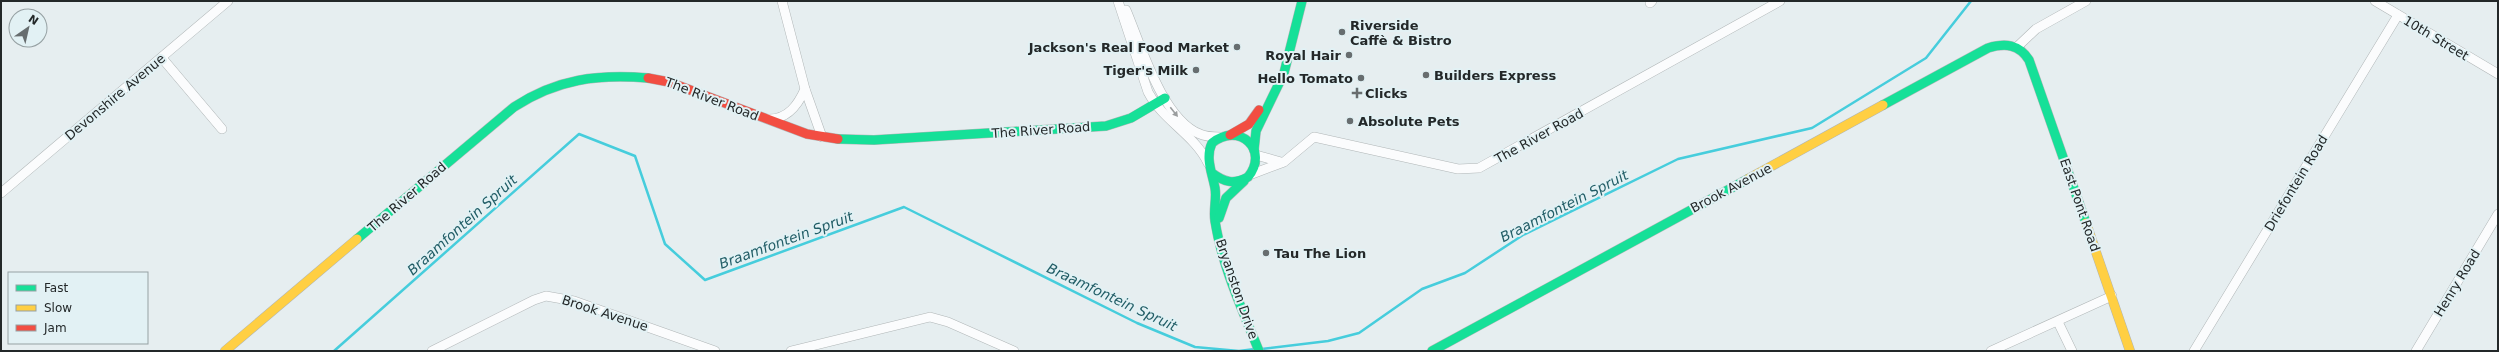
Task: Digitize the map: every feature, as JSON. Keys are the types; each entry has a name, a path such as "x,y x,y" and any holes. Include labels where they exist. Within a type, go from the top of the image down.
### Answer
{"street":[{"name":"Devonshire Avenue","path":"1,193 228,1"},
{"path":"782,1 805,89 822,137"},
{"path":"1118,1 1148,92 1154,104 1194,141 1208,163 1212,173 1223,182 1238,183 1248,177 1255,152 1256,131 1284,73 1302,1"},
{"path":"1122,1 1165,98 1176,115 1190,129 1206,136 1226,136 1244,139 1255,152 1272,161 1284,162"},
{"path":"1208,163 1210,148 1253,119 1269,93 1280,62 1294,1"},
{"name":"The River Road","path":"1248,177 1284,162 1314,137 1458,169 1479,168 1763,5 1780,1"},
{"path":"2017,47 2036,29 2086,1"},
{"name":"10th Street","path":"2375,1 2498,74"},
{"name":"Driefontein Road","path":"2194,351 2398,15"},
{"name":"Brook Avenue","path":"1432,351 1988,48 2004,44 2017,47"},
{"name":"East Pont Road","path":"2017,47 2029,60 2130,351"},
{"path":"162,58 222,129"},
{"name":"The River Road","path":"225,351 514,107 543,90 572,80 621,76 652,78 677,85 761,119 822,137 874,140 1106,126 1131,118 1165,98"},
{"path":"761,119 776,119 788,113 797,104 805,89"},
{"name":"Bryanston Drive","path":"1212,173 1216,196 1214,217 1224,256 1244,314 1259,351"},
{"name":"Bryanston Drive","path":"1217,228 1226,198 1248,177"},
{"name":"Henry Road","path":"2416,351 2498,214"},
{"name":"Brook Avenue","path":"432,351 534,300 546,296 574,301 715,351"},
{"path":"1991,351 2058,322 2112,296"},
{"path":"791,351 930,317 948,322 1014,351"},
{"path":"2058,322 2072,351"}],"waterway":[{"name":"Braamfontein Spruit","path":"1262,349 1328,341 1359,333 1422,289 1465,273 1523,235 1678,159 1812,128 1926,58 1971,1"},
{"name":"Braamfontein Spruit","path":"334,351 579,134 635,156 665,244 705,280 904,207 1137,323 1195,347 1239,351 1255,349"}],"traffic: fast":[{"path":"1254,150 1256,131 1284,73 1302,1"},
{"path":"1883,105 1988,48 2006,45 2016,48 2029,60 2086,223"},
{"path":"357,239 514,107 530,98 546,90 578,80 612,77 648,78"},
{"path":"838,139 874,140 1106,126 1131,118 1165,98"},
{"path":"1212,173 1221,179 1234,182 1248,177 1254,167 1255,157 1253,149 1248,142 1241,137 1232,135 1222,137 1212,143 1209,160 1215,188 1215,221 1222,254 1233,287 1259,351"},
{"path":"1432,351 1748,179"},
{"path":"1219,218 1226,198 1244,181"}],"traffic: slow":[{"path":"1748,179 1883,105"},
{"path":"2086,223 2130,351"},
{"path":"225,351 357,239"}],"traffic: jam":[{"path":"648,78 669,82 807,134 838,139"},
{"path":"1230,135 1249,124 1259,110"}],"place":[{"name":"Riverside Caffè & Bistro","path":"1342,32"},
{"name":"Jackson's Real Food Market","path":"1237,47"},
{"name":"Royal Hair","path":"1349,55"},
{"name":"Tiger's Milk","path":"1196,70"},
{"name":"Builders Express","path":"1426,75"},
{"name":"Hello Tomato","path":"1361,78"},
{"name":"Clicks","path":"1357,93"},
{"name":"Absolute Pets","path":"1350,121"},
{"name":"Tau The Lion","path":"1266,253"}]}
